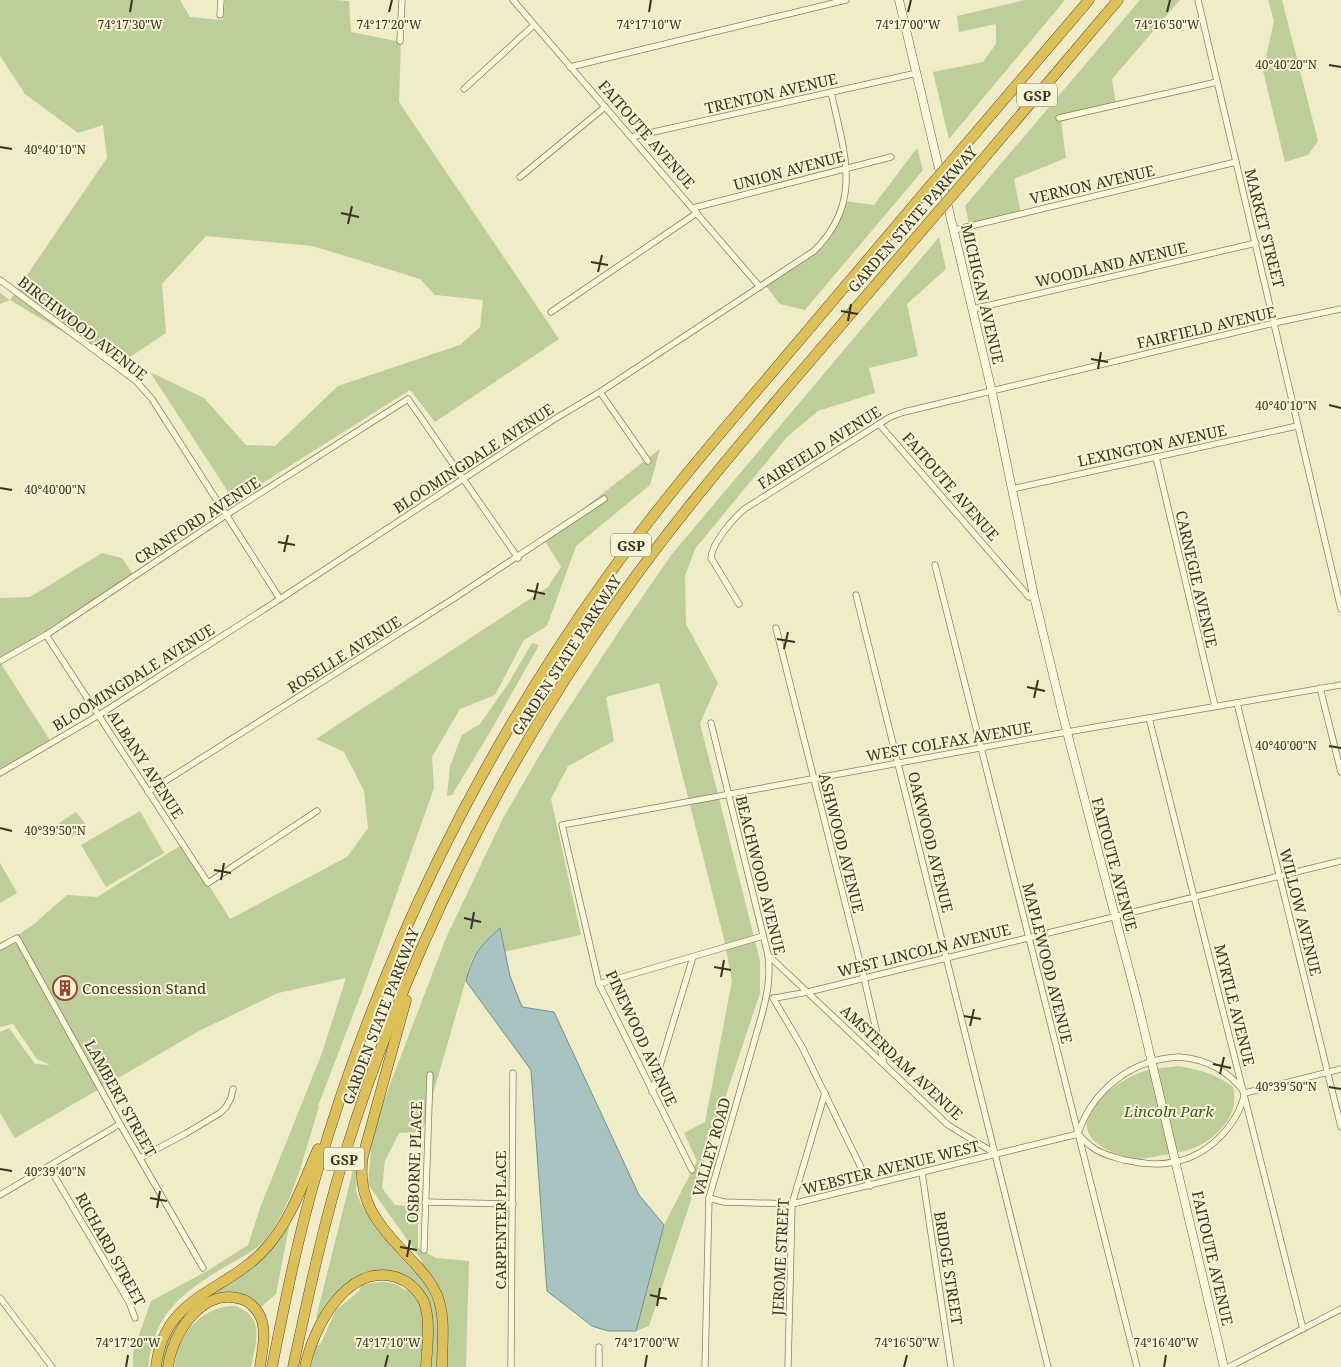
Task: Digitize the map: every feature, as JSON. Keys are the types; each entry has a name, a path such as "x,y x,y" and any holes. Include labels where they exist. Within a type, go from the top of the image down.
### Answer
{"highway":[{"name":"GARDEN STATE PARKWAY","path":"272,1367 307,1206 340,1098 383,982 441,854 485,770 557,651 602,584 660,506 1089,0"},
{"name":"GARDEN STATE PARKWAY","path":"293,1367 321,1241 344,1157 379,1056 417,958 460,865 501,787 549,704 606,617 653,552 704,487 1118,0"},
{"path":"417,958 363,1156 362,1174 365,1196 374,1218 424,1274 437,1295 442,1319 442,1367"},
{"path":"156,1367 163,1340 178,1314 200,1295 247,1265 266,1248 277,1234 296,1200 340,1098"},
{"path":"305,1367 317,1331 333,1304 346,1290 360,1281 385,1275 399,1278 408,1283 424,1302 427,1318 426,1367"},
{"path":"168,1367 174,1340 192,1316 210,1302 218,1299 232,1298 241,1299 249,1303 258,1312 262,1320 264,1333 260,1367"}],"street":[{"path":"220,15 222,0"},
{"path":"400,41 402,0"},
{"name":"FAITOUTE AVENUE","path":"513,0 760,287"},
{"path":"570,67 846,0"},
{"name":"MICHIGAN AVENUE","path":"899,0 992,392 1034,596"},
{"name":"MARKET STREET","path":"1198,0 1341,609"},
{"path":"464,89 534,25"},
{"name":"TRENTON AVENUE","path":"631,137 917,72"},
{"path":"1059,118 1217,82"},
{"name":"BLOOMINGDALE AVENUE","path":"0,773 99,715 806,257 827,236 838,219 845,200 847,168 831,92"},
{"path":"520,177 605,107"},
{"name":"UNION AVENUE","path":"695,211 892,157"},
{"name":"VERNON AVENUE","path":"954,230 1236,162"},
{"path":"552,312 695,211"},
{"name":"WOODLAND AVENUE","path":"973,309 1256,243"},
{"name":"BIRCHWOOD AVENUE","path":"0,280 136,381 152,400 280,599"},
{"name":"FAIRFIELD AVENUE","path":"739,604 710,558 714,547 732,521 746,508 897,414 1274,323 1341,309"},
{"path":"600,392 648,461"},
{"name":"CRANFORD AVENUE","path":"0,661 46,635 226,515 408,400 463,479"},
{"name":"FAITOUTE AVENUE","path":"879,424 1029,597 1034,596 1152,1062 1224,1367"},
{"name":"LEXINGTON AVENUE","path":"1012,489 1298,426"},
{"name":"CARNEGIE AVENUE","path":"1156,457 1215,706"},
{"path":"463,479 518,558"},
{"name":"ROSELLE AVENUE","path":"148,792 335,676 518,558 604,499"},
{"name":"MAPLEWOOD AVENUE","path":"935,565 1137,1367"},
{"name":"OAKWOOD AVENUE","path":"856,596 996,1154"},
{"name":"ASHWOOD AVENUE","path":"776,628 884,1064"},
{"name":"ALBANY AVENUE","path":"46,635 208,883 317,811"},
{"name":"WEST COLFAX AVENUE","path":"562,824 1067,732 1341,685"},
{"path":"1320,688 1341,772"},
{"name":"WILLOW AVENUE","path":"1236,703 1341,1127"},
{"name":"MYRTLE AVENUE","path":"1149,718 1303,1329"},
{"name":"BEACHWOOD AVENUE","path":"711,723 768,955 770,975 766,997"},
{"name":"PINEWOOD AVENUE","path":"562,824 599,984 692,1170"},
{"name":"WEST LINCOLN AVENUE","path":"774,998 808,992 1341,861"},
{"path":"599,984 763,936"},
{"name":"LAMBERT STREET","path":"0,948 17,938 120,1124 203,1268"},
{"name":"AMSTERDAM AVENUE","path":"768,955 948,1125 996,1154"},
{"path":"652,1092 693,957"},
{"path":"766,997 774,998 825,1093 870,1186"},
{"name":"VALLEY ROAD","path":"705,1367 709,1198 766,997"},
{"path":"1179,1057 1204,1062 1226,1073 1239,1084 1244,1093 1238,1113 1219,1138 1202,1150 1176,1162 1148,1163 1119,1159 1092,1148 1078,1134 1088,1110 1102,1092 1120,1076 1152,1062 1179,1057"},
{"path":"1244,1093 1341,1069"},
{"name":"CARPENTER PLACE","path":"511,1367 513,1072"},
{"name":"OSBORNE PLACE","path":"424,1250 430,1075"},
{"path":"140,1158 220,1113 231,1098 233,1089"},
{"name":"JEROME STREET","path":"788,1367 792,1204 825,1093"},
{"path":"0,1196 120,1124"},
{"name":"WEBSTER AVENUE WEST","path":"709,1198 724,1202 792,1204 1078,1134"},
{"path":"996,1154 1048,1367"},
{"name":"RICHARD STREET","path":"49,1167 129,1302 135,1318"},
{"name":"BRIDGE STREET","path":"922,1172 951,1367"},
{"path":"425,1202 513,1204"},
{"path":"0,1298 52,1367"},
{"path":"1229,1367 1341,1309"},
{"path":"598,1367 599,1347"}],"green space":[{"path":"0,0 180,0 190,17 223,20 225,0 349,1 351,32 401,42 399,102 559,339 435,422 410,390 234,501 150,372 204,398 246,445 275,446 338,386 460,345 480,327 483,300 435,295 420,279 313,246 206,236 162,284 166,333 118,365 10,300 107,158 103,125 78,133 25,94 0,56"},
{"path":"1025,0 1065,0 949,139 933,72 983,62 996,44 996,24 959,32 957,16"},
{"path":"1140,0 1180,0 1112,79 1116,105 1061,122 1066,158 1014,179 1021,214 970,228 965,206"},
{"path":"1268,0 1282,0 1318,141 1308,155 1285,162 1263,71 1274,21"},
{"path":"917,148 923,170 805,310 780,304 765,285 822,248 845,201 874,205"},
{"path":"939,237 946,269 907,304 918,356 869,368 875,393 818,411 787,437 695,549 685,576 686,624 718,683 700,723 760,961 760,993 649,1326 636,1331 664,1225 697,1161 684,1133 705,1122 732,981 724,939 659,683 606,697 614,741 568,766 551,799 581,935 504,952 500,928 472,959 422,1132 399,1133 385,1161 382,1188 395,1205 418,1207 418,1248 436,1258 469,1261 466,1367 438,1367 437,1347 437,1367 311,1367 316,1345 320,1345 336,1310 359,1291 362,1285 385,1282 395,1284 407,1291 412,1281 360,1276 339,1290 318,1318 316,1318 354,1166 357,1168 356,1191 360,1202 376,1229 415,1273 422,1261 368,1184 373,1129 446,938 503,818 555,729 672,554"},
{"path":"0,293 10,300 0,304"},
{"path":"660,449 650,485 576,546 547,626 524,640 495,695 460,709 432,757 434,788 364,986 318,1106 299,1173 278,1220 269,1235 259,1246 194,1287 172,1307 156,1333 148,1367 133,1367 133,1352 151,1301 207,1271 248,1245 260,1208 322,1053 346,978 278,993 199,1031 15,1138 0,1113 0,1032 9,1028 35,1064 50,1065 37,1059 13,1024 0,1027 0,948 34,924 67,895 97,897 183,844 230,919 347,857 368,828 364,791 344,752 316,739 548,587 561,567 544,539"},
{"path":"102,553 122,558 133,574 0,660 0,598 30,597"},
{"path":"532,643 539,645 452,795 447,796 450,766 462,735 480,724 508,684"},
{"path":"0,662 51,742 0,771"},
{"path":"140,811 164,853 106,887 81,845"},
{"path":"76,812 87,826 69,838 59,823"},
{"path":"0,863 17,893 0,903"},
{"name":"Lincoln Park","path":"1178,1066 1207,1073 1233,1087 1234,1107 1232,1113 1225,1124 1210,1139 1185,1151 1138,1159 1110,1151 1102,1147 1091,1137 1087,1126 1088,1115 1094,1104 1115,1086 1142,1072"},
{"path":"287,1226 289,1227 276,1294 261,1307 256,1304 213,1294"},
{"path":"197,1300 164,1367 158,1367 164,1342 174,1325"},
{"path":"236,1306 249,1314 256,1326 256,1340 251,1367 175,1367 176,1357 183,1339 195,1323 211,1311"}],"water":[{"path":"500,928 510,976 522,1007 554,1012 639,1195 664,1225 636,1331 608,1331 592,1326 547,1291 531,1070 466,981 471,964 478,951"}],"place":[{"name":"Concession Stand","path":"65,988"}]}
